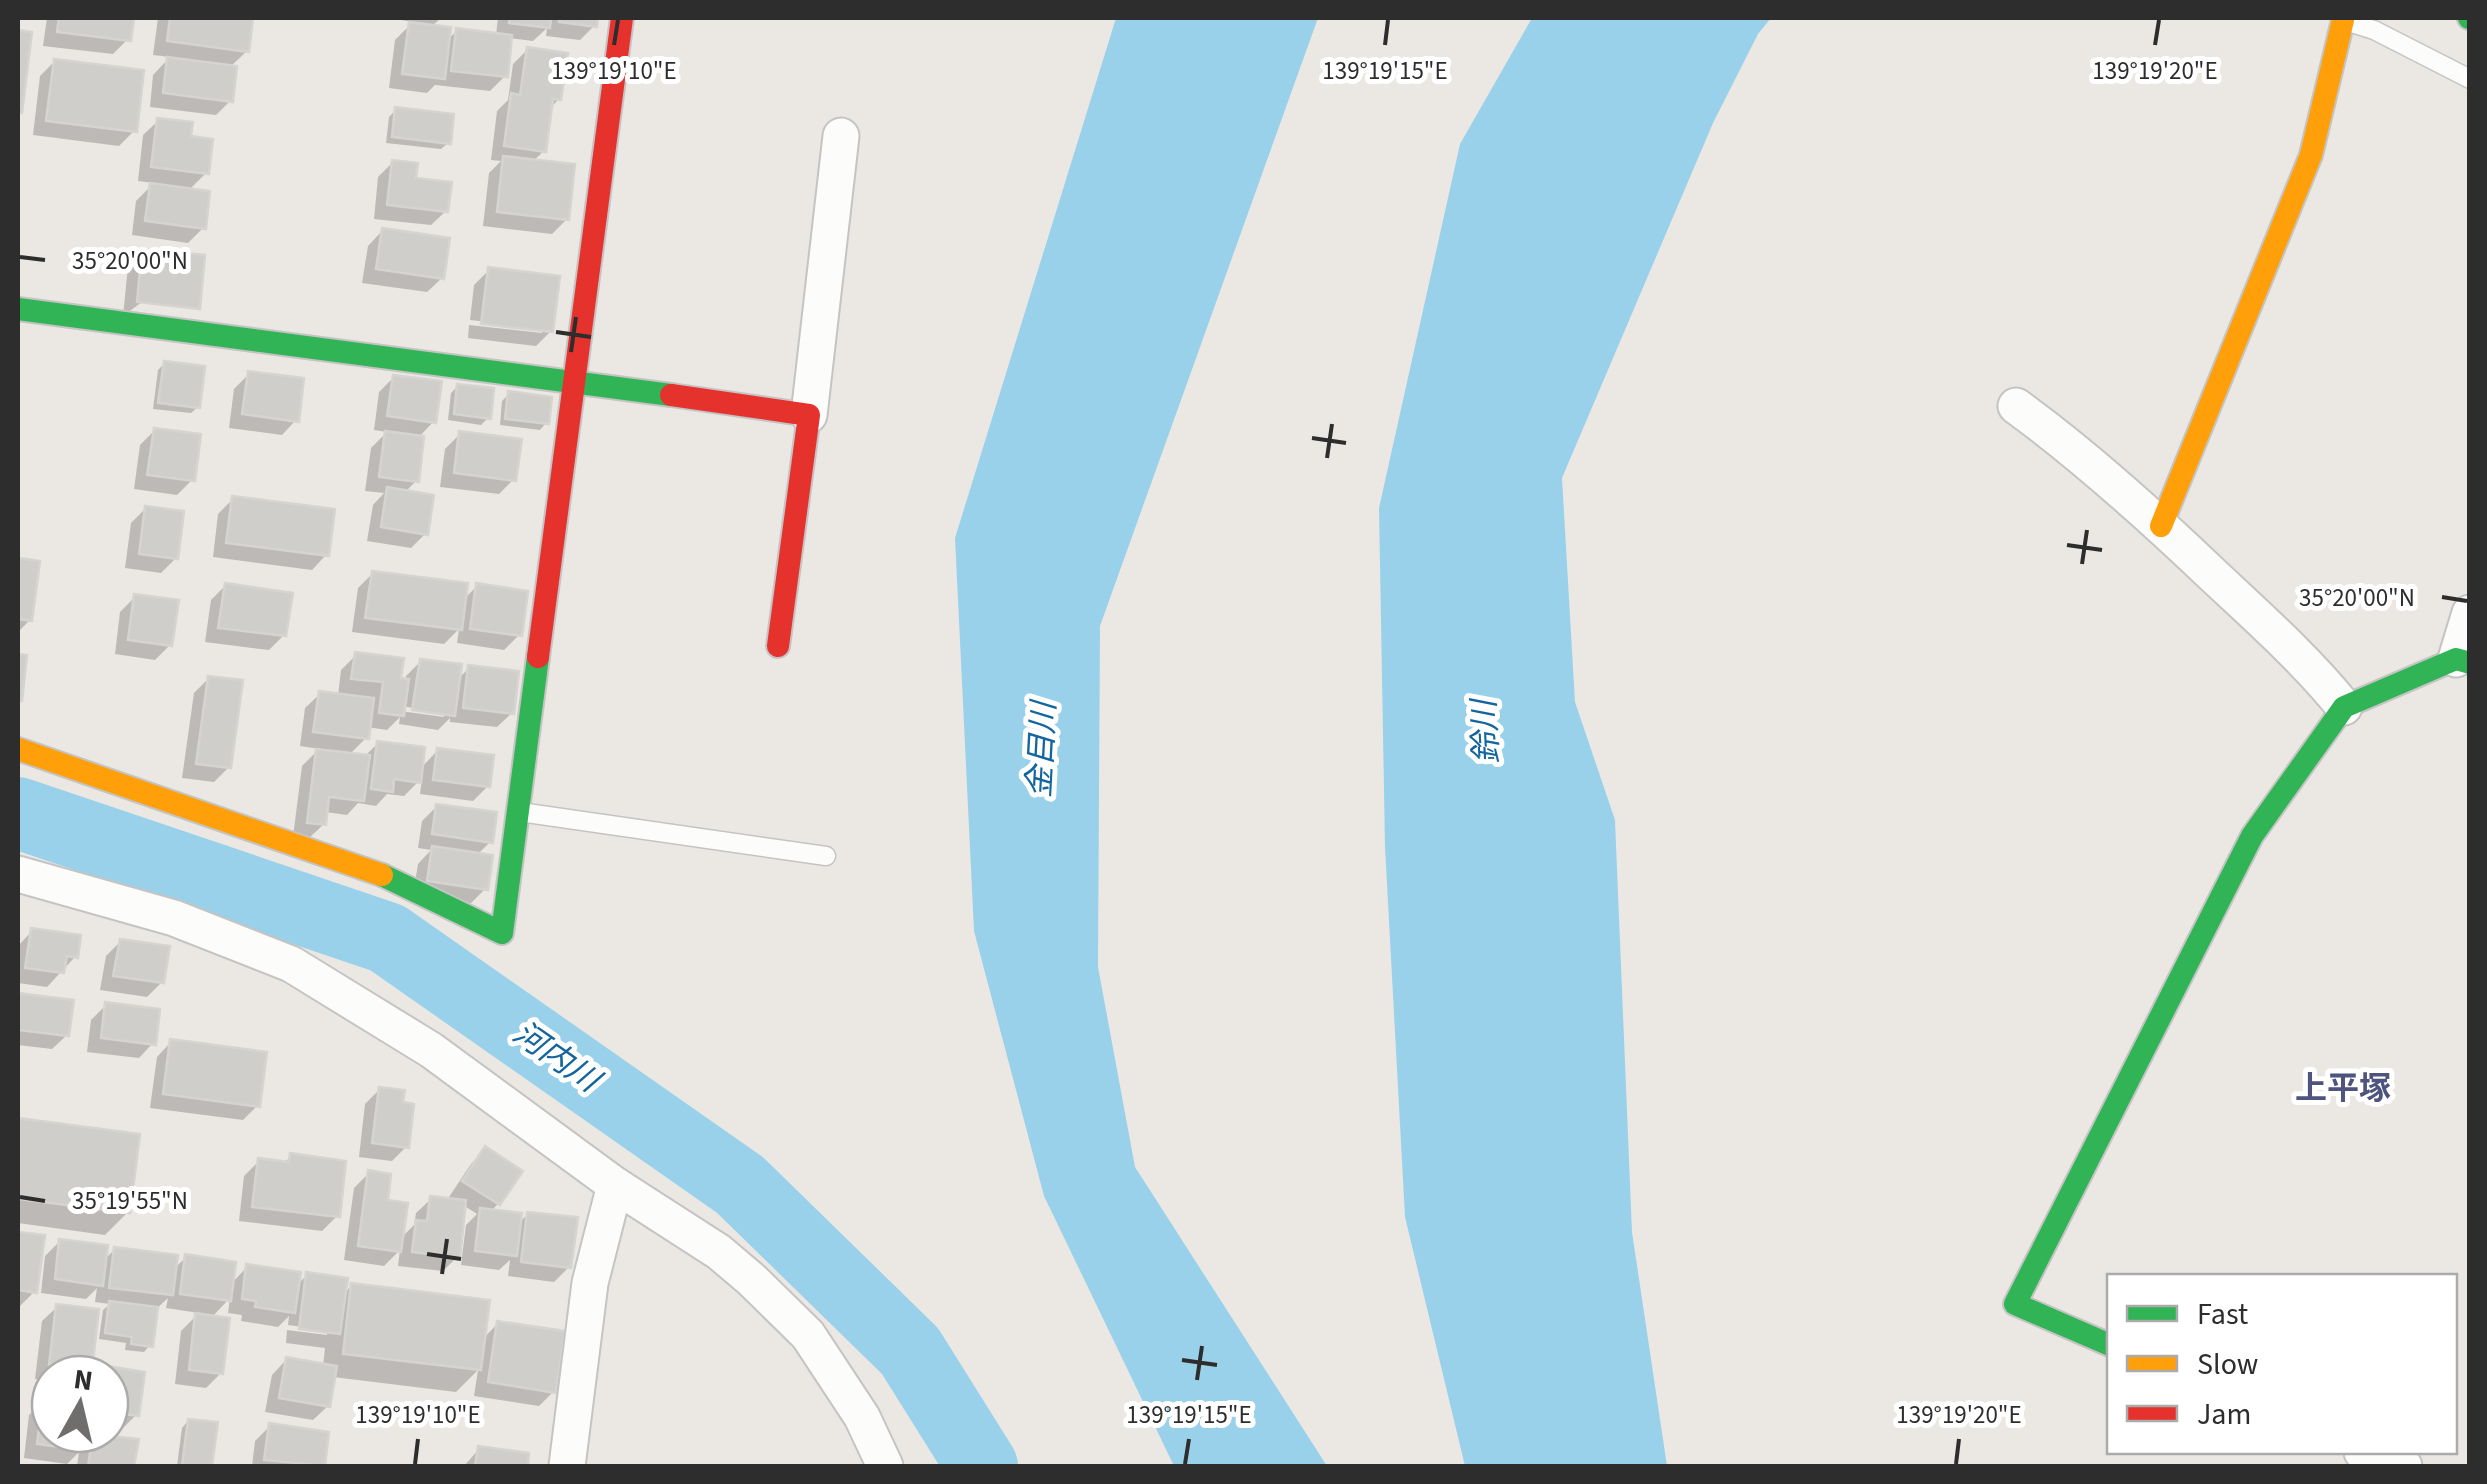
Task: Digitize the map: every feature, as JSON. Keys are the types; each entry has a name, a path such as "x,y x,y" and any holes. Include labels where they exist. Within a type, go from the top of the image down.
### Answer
{"street":[{"path":"18,749 378,873 502,933 622,18"},
{"path":"2161,526 2311,156 2343,20"},
{"path":"778,646 841,136"},
{"path":"18,309 575,381 809,416"},
{"path":"2016,406 2055,434 2161,526 2311,667 2344,707"},
{"path":"2107,1343 2015,1304 2252,836 2344,707 2463,661 2470,612"},
{"path":"18,874 174,918 291,964 431,1050 615,1185 718,1252 782,1308 808,1335 838,1378 886,1466"},
{"path":"567,1466 590,1283 615,1185"}],"lane":[{"path":"2343,20 2374,30 2470,79"},
{"path":"519,812 826,856"}],"water":[{"name":"金目川","path":"1116,18 1318,18 1100,626 1098,967 1135,1167 1327,1466 1174,1466 1044,1196 974,931 955,538"},
{"name":"鈴川","path":"1532,18 1771,18 1758,34 1713,123 1562,478 1575,702 1615,820 1632,1232 1667,1466 1465,1466 1405,1217 1385,847 1379,508 1460,144"}],"building":[{"path":"59,18 134,18 131,41 57,32"},
{"path":"170,18 253,18 249,52 167,41"},
{"path":"510,18 551,18 550,28 509,23"},
{"path":"560,18 598,18 597,27 559,22"},
{"path":"409,22 451,27 445,79 402,74"},
{"path":"456,28 512,35 508,77 451,71"},
{"path":"18,30 32,32 22,113 18,112"},
{"path":"527,47 568,53 561,100 553,99 546,152 504,146 511,93 520,95"},
{"path":"167,57 237,66 233,102 163,93"},
{"path":"54,59 144,70 137,132 46,121"},
{"path":"395,107 454,114 451,144 392,137"},
{"path":"157,118 193,122 191,136 213,139 209,174 151,167"},
{"path":"503,156 575,164 569,220 497,212"},
{"path":"392,160 418,163 416,178 452,182 448,212 387,205"},
{"path":"150,183 210,191 206,229 145,221"},
{"path":"382,228 450,238 444,279 376,269"},
{"path":"142,249 205,255 200,309 137,302"},
{"path":"488,267 560,276 553,332 481,324"},
{"path":"164,361 205,366 200,408 158,403"},
{"path":"248,371 304,378 299,422 242,414"},
{"path":"393,375 442,381 436,423 387,416"},
{"path":"457,384 494,388 491,419 454,414"},
{"path":"508,391 552,397 549,424 505,419"},
{"path":"154,428 201,434 195,481 147,475"},
{"path":"385,431 424,436 419,482 379,477"},
{"path":"459,431 522,439 516,481 454,473"},
{"path":"387,487 434,495 428,535 381,527"},
{"path":"232,496 335,509 329,556 226,543"},
{"path":"145,506 184,511 178,559 139,554"},
{"path":"18,558 40,561 32,621 18,619"},
{"path":"372,571 468,583 462,630 365,618"},
{"path":"225,583 293,593 286,636 218,628"},
{"path":"476,583 528,591 522,636 470,629"},
{"path":"134,594 179,600 172,646 128,640"},
{"path":"355,652 404,658 401,678 409,679 404,716 379,713 383,682 351,679"},
{"path":"18,654 27,655 22,701 18,701"},
{"path":"420,659 462,664 455,716 412,710"},
{"path":"468,665 519,671 514,714 463,708"},
{"path":"208,676 243,680 231,768 196,764"},
{"path":"319,691 374,698 369,739 313,732"},
{"path":"377,741 425,747 421,783 394,779 393,792 371,789"},
{"path":"437,748 494,755 490,787 433,780"},
{"path":"316,749 370,755 364,801 329,797 326,825 307,823"},
{"path":"436,804 497,812 493,843 432,834"},
{"path":"432,846 493,855 488,890 427,881"},
{"path":"31,928 81,935 78,958 67,956 64,973 25,968"},
{"path":"120,939 170,946 164,983 113,976"},
{"path":"18,993 74,1000 69,1036 18,1030"},
{"path":"105,1002 160,1009 156,1045 101,1038"},
{"path":"170,1039 267,1052 260,1107 163,1094"},
{"path":"379,1087 405,1090 403,1102 414,1104 409,1148 372,1143"},
{"path":"18,1118 140,1134 130,1213 18,1199"},
{"path":"485,1146 523,1171 500,1205 462,1181"},
{"path":"290,1153 346,1161 340,1217 252,1207 258,1158 289,1162"},
{"path":"368,1170 391,1174 388,1200 408,1203 401,1252 358,1246"},
{"path":"430,1196 466,1200 460,1258 412,1252 416,1220 427,1221"},
{"path":"480,1208 522,1213 517,1256 475,1251"},
{"path":"527,1212 578,1217 571,1268 521,1262"},
{"path":"18,1232 45,1235 37,1293 18,1290"},
{"path":"59,1239 108,1245 103,1286 55,1279"},
{"path":"114,1247 178,1255 173,1295 109,1288"},
{"path":"185,1254 236,1262 231,1301 180,1294"},
{"path":"246,1264 301,1272 295,1313 255,1307 256,1301 242,1299"},
{"path":"306,1272 348,1278 340,1334 299,1329"},
{"path":"351,1283 490,1300 481,1370 343,1354"},
{"path":"109,1301 158,1307 153,1347 131,1344 132,1337 105,1333"},
{"path":"56,1304 99,1309 94,1354 50,1354"},
{"path":"195,1313 230,1318 223,1374 189,1370"},
{"path":"497,1321 565,1331 556,1393 488,1382"},
{"path":"286,1357 337,1366 330,1407 279,1398"},
{"path":"130,1370 145,1372 139,1416 130,1415"},
{"path":"188,1419 218,1422 212,1466 182,1466"},
{"path":"269,1423 329,1432 325,1466 264,1460"},
{"path":"130,1438 139,1439 134,1466 88,1466 90,1454 130,1454"},
{"path":"478,1446 529,1453 528,1466 475,1466"}],"waterway":[{"name":"河内川","path":"18,813 387,938 740,1185 910,1351 982,1466"}],"traffic: fast":[{"path":"18,309 671,395"},
{"path":"382,875 502,933 538,657"},
{"path":"2107,1344 2015,1304 2252,836 2344,707 2456,659 2470,663"}],"traffic: slow":[{"path":"2161,526 2311,155 2343,20"},
{"path":"18,749 382,875"}],"traffic: jam":[{"path":"538,657 622,18"},
{"path":"671,395 809,415 778,646"}],"district":[{"name":"上平塚","path":"2343,1089"}]}
